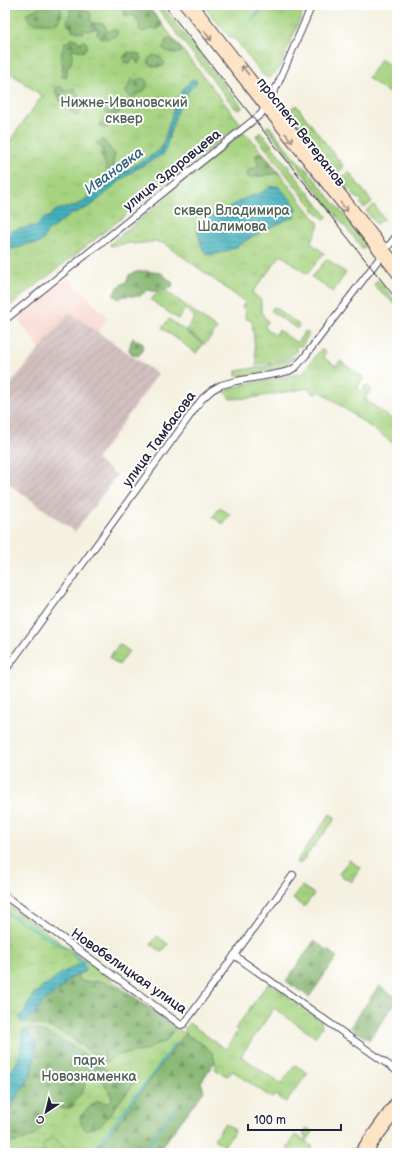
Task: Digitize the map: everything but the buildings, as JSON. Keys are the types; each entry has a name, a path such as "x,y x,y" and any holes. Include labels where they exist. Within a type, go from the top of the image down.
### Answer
{"main road":[{"name":"проспект Ветеранов","path":"184,5 267,104"},
{"name":"проспект Ветеранов","path":"194,5 325,182 384,253 397,275"},
{"name":"проспект Ветеранов","path":"384,253 397,264"},
{"path":"358,1153 397,1099"},
{"path":"367,1153 397,1112"}],"street":[{"name":"улица Здоровцева","path":"5,320 261,114 277,86 312,5"},
{"name":"улица Тамбасова","path":"5,671 202,399 220,385 281,373 296,367 397,235"},
{"path":"293,875 234,955 397,1071"},
{"name":"Новобелицкая улица","path":"5,896 181,1025 184,1024 234,955"}],"shaded area":[{"path":"69,278 108,318 98,332 69,312 40,349 17,317"},
{"path":"69,312 158,374 96,460 117,475 75,532 5,481 5,390"}],"green space":[{"name":"Нижне-Ивановский сквер","path":"6,5 147,5 241,124 5,310 5,147 42,96 5,69"},
{"path":"39,5 60,5 61,14 57,23 33,23 29,21 26,14 39,7"},
{"path":"70,5 77,5 81,9 90,12 91,21 104,24 107,31 114,29 118,32 116,36 108,39 101,38 97,34 98,30 96,28 89,31 84,30 83,33 72,30 67,22 70,15"},
{"path":"122,5 146,5 161,23 161,26 159,29 151,29 143,32 140,30 140,25 135,17 131,15 126,17 124,16 122,13"},
{"path":"155,5 161,5 239,103 242,107 241,109 238,110 233,106"},
{"path":"203,5 306,5 279,69 270,78 268,78 262,74 236,40 229,37"},
{"path":"169,38 175,42 182,51 181,53 166,51 162,48 165,44 165,40"},
{"path":"71,39 76,39 79,43 84,41 87,43 87,47 83,52 75,49 72,50 72,60 67,68 66,77 62,77 63,64 60,60 65,42 68,42"},
{"path":"128,52 140,54 141,59 138,64 135,59 132,59 130,63 124,62 123,58"},
{"path":"154,55 161,58 165,63 163,66 155,67 148,62 149,58"},
{"path":"381,59 397,71 397,99 368,78"},
{"path":"142,78 146,79 146,89 143,92 138,93 132,99 125,92 129,86 129,83 131,79 137,80"},
{"path":"60,86 65,91 74,88 79,96 78,103 80,113 78,116 71,112 55,92 56,88"},
{"path":"100,105 113,108 120,105 122,108 120,112 113,116 113,121 110,122 107,128 100,126 101,122 107,119 109,115 99,108"},
{"path":"296,105 344,167 336,175 321,163 283,115"},
{"path":"269,126 299,163 309,172 368,245 363,249 266,127"},
{"name":"сквер Владимира Шалимова","path":"244,132 264,154 319,224 315,235 310,242 324,253 307,274 281,255 252,293 260,299 261,312 268,322 264,327 275,335 279,330 297,343 305,331 309,334 301,347 298,345 295,349 298,351 289,357 255,365 258,363 256,359 252,321 246,319 246,311 242,307 245,302 164,243 131,243 110,246 110,244 173,192 172,190"},
{"path":"261,132 327,217 324,219 315,211 256,136"},
{"path":"103,140 115,155 113,161 114,169 107,176 107,170 100,155 103,149 96,143"},
{"path":"258,153 264,154 279,173 250,178 248,177 247,173 249,169 256,168 258,166 256,156"},
{"path":"349,172 372,202 364,208 360,204 362,202 359,198 357,199 341,178"},
{"path":"374,205 384,219 376,224 366,211"},
{"path":"327,259 346,273 333,292 312,277"},
{"path":"145,271 161,273 173,283 172,288 159,292 147,290 140,296 124,296 119,299 113,295 118,287 127,281 129,275 136,272"},
{"path":"378,280 397,303 397,306 373,285"},
{"path":"161,287 217,329 205,344 186,330 195,317 185,309 178,319 151,300"},
{"path":"274,307 299,325 297,329 271,311"},
{"path":"169,319 203,344 196,353 162,328"},
{"path":"133,338 143,344 142,352 138,356 132,354 129,350"},
{"path":"320,350 326,352 323,357 336,366 340,361 364,378 357,388 362,391 366,385 371,389 365,399 397,423 397,446 320,391 316,394 312,393 309,388 251,398 230,399 225,392 245,384 303,373"},
{"path":"296,357 283,367 260,373 236,376 236,371 266,366"},
{"path":"220,507 230,515 223,524 213,517"},
{"path":"119,644 129,651 119,665 109,658"},
{"path":"330,814 336,818 300,864 296,862"},
{"path":"349,860 361,868 351,882 339,874"},
{"path":"302,886 314,894 304,907 293,899"},
{"name":"парк Новознаменка","path":"5,902 185,1034 185,1028 189,1023 225,1049 238,1031 235,1029 269,982 321,1021 322,1027 315,1037 274,1008 241,1056 281,1084 295,1065 308,1073 286,1102 275,1095 272,1098 233,1071 227,1076 216,1070 215,1061 146,1153 5,1153"},
{"path":"157,936 168,944 162,952 151,944"},
{"path":"314,941 337,957 309,997 286,981"},
{"path":"78,975 78,980 86,982 100,981 113,985 176,1027 165,1042 156,1044 145,1051 118,1055 106,1062 66,1034 49,1027 25,1022 28,1018 37,1013 39,1005 42,1001 61,988 70,979"},
{"path":"379,986 397,998 397,1000 369,1040 350,1027"},
{"path":"28,1028 41,1031 68,1043 98,1066 103,1067 117,1078 128,1076 137,1077 137,1080 102,1124 86,1130 81,1124 80,1116 97,1101 108,1103 112,1099 102,1076 97,1072 90,1074 82,1093 76,1099 73,1106 64,1109 56,1105 47,1112 42,1127 35,1135 20,1141 5,1143 5,1121 17,1096 31,1075 33,1066 35,1041 27,1032"},
{"path":"185,1034 201,1043 212,1052 215,1061 201,1082 204,1091 157,1153 95,1153"},
{"path":"225,1123 235,1130 224,1146 214,1139"},
{"path":"307,1128 313,1132 306,1142 313,1147 309,1153 294,1153 287,1148 296,1135 304,1140 306,1137 303,1135"},
{"path":"53,1136 69,1153 41,1153 45,1150 42,1146"}],"water":[{"name":"Ивановка","path":"195,79 197,82 185,96 177,112 163,154 135,170 91,206 70,215 46,233 44,239 40,243 29,243 22,247 5,251 5,237 12,231 35,226 42,219 49,217 56,210 75,206 119,175 157,152 162,147 176,101 186,85"},
{"path":"278,186 293,202 296,209 295,216 253,236 227,251 212,255 203,250 198,233 202,220 243,199 263,192 270,187"},
{"path":"82,963 86,970 84,972 69,979 61,989 41,1004 37,1013 28,1018 25,1022 21,1022 19,1019 20,1016 25,1011 34,993 38,992 43,986 51,982 61,973"},
{"path":"24,1030 35,1041 36,1047 33,1066 31,1075 17,1096 5,1121 5,1074 14,1066 20,1056 22,1031"}],"waterway":[{"name":"Ивановка","path":"252,20 265,5"},
{"path":"5,912 66,949"},
{"path":"70,953 82,963 84,961"},
{"path":"56,1042 61,1045"},
{"path":"92,1153 176,1043"},
{"path":"65,1047 97,1069"},
{"path":"102,1071 120,1082"},
{"path":"142,1153 176,1107"}],"tram line":[{"path":"164,5 397,300"}]}
